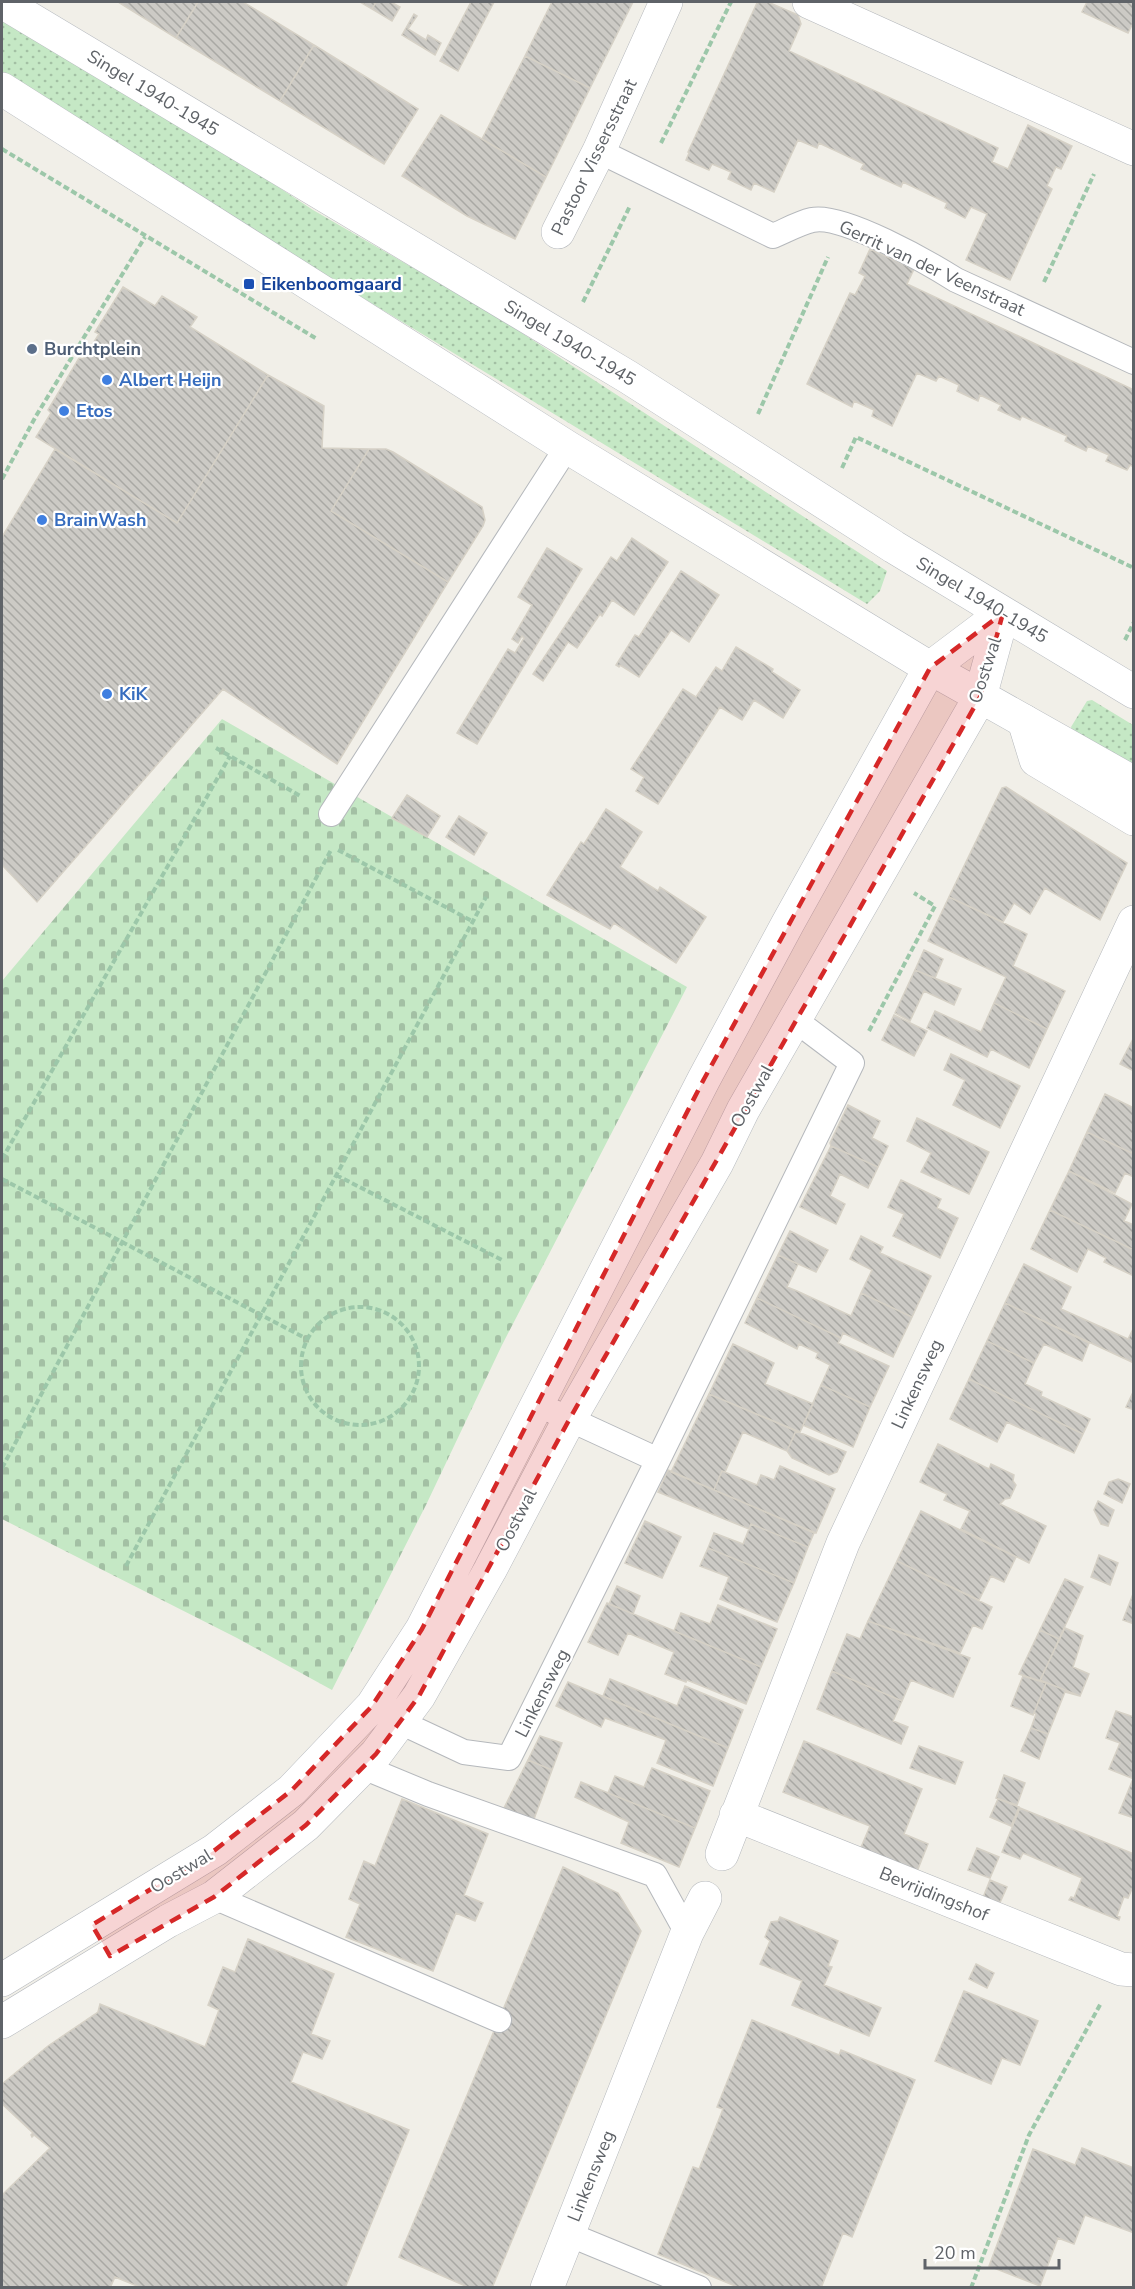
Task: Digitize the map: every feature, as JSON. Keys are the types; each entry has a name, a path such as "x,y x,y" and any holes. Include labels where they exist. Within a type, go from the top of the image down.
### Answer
{"street":[{"name":"Singel 1940-1945","path":"2,2 628,376 894,547 1134,692"},
{"name":"Pastoor Vissersstraat","path":"558,232 599,151 666,2"},
{"path":"809,2 1122,144"},
{"path":"2,89 567,447 930,668 1134,783"},
{"name":"Oostwal","path":"2,1980 215,1850 292,1790 372,1706 422,1629 710,1068 930,668 1003,613"},
{"name":"Oostwal","path":"2,2022 110,1956 214,1897 306,1825 363,1767 419,1696 485,1580 568,1420 717,1163 743,1110 980,697 1003,613"},
{"path":"1024,721 1036,760 1134,819"},
{"name":"Linkensweg","path":"722,1854 843,1543 1134,922"},
{"name":"Bevrijdingshof","path":"736,1815 1127,1969"},
{"name":"Linkensweg","path":"547,2288 687,1933 705,1898"},
{"path":"92,1925 110,1956"}],"lane":[{"name":"Gerrit van der Veenstraat","path":"599,151 773,236 813,220 843,223 932,264 956,280 1134,362"},
{"path":"331,814 567,447"},
{"path":"795,1020 852,1063"},
{"name":"Linkensweg","path":"400,1722 464,1752 509,1758 852,1063"},
{"path":"538,1405 658,1460"},
{"path":"363,1767 428,1794 655,1875 687,1933"},
{"path":"214,1897 499,2020"},
{"path":"568,2234 699,2288"}],"path":[{"path":"1029,314 1122,144"},
{"path":"742,449 843,223"},
{"path":"2,479 36,416 145,237"},
{"path":"827,504 856,436 1134,568"},
{"path":"1124,642 1134,622"},
{"path":"216,748 331,814"},
{"path":"2,1159 230,756"},
{"path":"2,1468 332,847 472,921"},
{"path":"852,1063 936,906 911,891"},
{"path":"126,1566 486,897"},
{"path":"336,1175 504,1261"},
{"path":"2,1179 307,1339"},
{"path":"354,1307 373,1308 392,1316 406,1329 416,1346 420,1365 417,1385 408,1402 394,1416 376,1424 357,1426 337,1422 321,1411 308,1396 302,1377 301,1358 307,1339 319,1324 335,1312 354,1307"},
{"path":"971,2288 1029,2135 1127,1969"}],"highlighted area":[{"path":"1003,613 980,697 569,1420 419,1696 376,1754 306,1825 214,1897 110,1956 92,1925 215,1850 292,1790 372,1706 422,1629 704,1079 930,668"}],"green space":[{"path":"2,19 195,132 313,210 491,313 887,571 880,591 867,604 2,79"},
{"path":"1092,700 1133,725 1133,768 1072,730 1071,727 1087,701"},
{"path":"222,719 687,987 502,1345 426,1505 332,1690 237,1638 2,1519 2,981"}],"building":[{"path":"118,2 198,2 176,38"},
{"path":"198,2 243,2 314,45 280,101 176,38"},
{"path":"360,2 376,2 372,9"},
{"path":"376,2 391,2 400,7 392,21 372,9"},
{"path":"471,2 494,2 458,71 440,61"},
{"path":"552,2 633,2 590,88 525,56"},
{"path":"768,2 798,15 801,24 789,51 998,148 992,162 1008,169 1028,125 1072,146 1061,169 1056,167 1047,186 1052,189 1010,280 966,260 987,214 971,207 965,218 945,208 947,203 903,182 901,187 861,169 864,164 819,143 817,148 798,140 774,192 754,183 751,190 728,179 731,172 712,164 709,170 686,160 757,3"},
{"path":"1087,2 1134,2 1134,21 1128,33 1082,12"},
{"path":"414,14 417,16 408,29 426,40 428,35 441,43 435,55 402,35"},
{"path":"314,45 418,109 384,164 280,101"},
{"path":"525,56 590,88 546,177 482,139"},
{"path":"441,115 546,177 515,239 467,216 402,176"},
{"path":"870,249 914,269 907,284 1134,390 1134,467 1130,465 1127,470 1106,461 1109,455 1088,446 1086,451 1065,441 1067,436 1022,416 1020,420 998,410 1001,405 980,395 978,401 957,391 959,385 939,376 936,381 917,373 892,426 872,416 874,410 854,401 852,407 807,384 850,293 855,295 865,276 859,273"},
{"path":"123,287 155,306 162,296 197,317 190,327 268,375 177,523 36,437 51,413 48,410 79,358 83,359 99,334 95,332"},
{"path":"268,375 324,406 322,448 369,449 331,511 448,582 337,764 223,689 37,902 2,865 2,537 55,449 177,523"},
{"path":"369,449 386,449 393,452 482,507 485,520 483,526 448,582 331,511"},
{"path":"632,538 668,562 634,615 612,600 577,648 568,642 543,681 533,674 611,557 617,561"},
{"path":"547,548 582,569 477,744 457,733 508,649 515,653 524,638 522,636 518,643 512,639 532,605 518,597"},
{"path":"681,571 719,595 689,642 671,630 639,677 620,665 619,667 616,665 635,635 639,637"},
{"path":"736,647 773,669 772,672 800,690 783,718 754,700 742,720 720,707 658,804 636,791 644,777 631,769 683,689 696,697 716,667 722,671"},
{"path":"1006,787 1127,863 1100,920 1045,888 1030,914 1014,903 1003,922 949,897 1002,788"},
{"path":"407,795 440,816 427,837 392,818"},
{"path":"606,809 642,832 620,867 658,891 660,887 706,917 676,963 614,923 610,929 547,895 581,842 584,844"},
{"path":"459,816 487,833 474,855 446,837"},
{"path":"949,897 1027,934 1013,966 1065,991 1047,1029 994,1003 1006,977 928,941"},
{"path":"924,950 943,959 935,978 915,970"},
{"path":"915,970 961,989 954,1005 924,991 910,1021 895,1013"},
{"path":"994,1003 1047,1029 1029,1068 991,1049 987,1057 927,1028 935,1011 981,1032"},
{"path":"894,1015 927,1031 914,1056 882,1040"},
{"path":"1134,1037 1134,1071 1120,1064"},
{"path":"951,1054 1020,1086 1000,1128 953,1105 965,1080 944,1070"},
{"path":"1105,1094 1134,1108 1134,1154 1087,1132"},
{"path":"848,1105 880,1121 872,1138 888,1146 878,1167 831,1146 830,1143"},
{"path":"917,1118 989,1152 969,1194 921,1172 931,1153 907,1141"},
{"path":"1087,1132 1134,1154 1134,1177 1125,1173 1115,1193 1069,1171"},
{"path":"831,1146 878,1167 868,1188 840,1174 830,1196 845,1204 836,1224 800,1207"},
{"path":"1069,1171 1132,1204 1124,1221 1134,1225 1134,1250 1050,1210"},
{"path":"901,1180 941,1199 937,1208 958,1218 940,1258 893,1236 904,1214 888,1207"},
{"path":"1050,1210 1134,1250 1134,1276 1104,1262 1106,1258 1088,1249 1077,1272 1031,1249"},
{"path":"790,1231 828,1250 816,1272 778,1255"},
{"path":"861,1236 883,1247 880,1253 931,1276 912,1317 861,1293 872,1270 850,1259"},
{"path":"778,1255 798,1264 787,1287 851,1316 861,1293 912,1317 893,1357 843,1333 841,1338 757,1298"},
{"path":"1024,1264 1071,1287 1061,1309 1128,1339 1134,1327 1134,1363 1005,1303"},
{"path":"757,1298 841,1338 838,1343 889,1366 870,1407 821,1385 830,1365 816,1358 818,1353 799,1344 797,1349 745,1323"},
{"path":"1005,1303 1089,1343 1082,1361 1044,1344 1034,1363 987,1341"},
{"path":"987,1341 1034,1363 1025,1384 1042,1392 1041,1396 1090,1419 1083,1434 969,1379"},
{"path":"733,1344 774,1363 765,1384 813,1404 800,1432 709,1394"},
{"path":"969,1379 1083,1434 1074,1453 1007,1422 997,1442 950,1419"},
{"path":"821,1385 870,1407 853,1447 803,1425"},
{"path":"1134,1390 1134,1410 1126,1407"},
{"path":"709,1394 796,1431 787,1451 743,1432 714,1490 671,1472"},
{"path":"796,1431 846,1452 837,1472 829,1475 792,1458 787,1451"},
{"path":"938,1444 989,1469 991,1464 1014,1475 1013,1481 1016,1485 1010,1498 1000,1504 1046,1526 1029,1563 961,1529 970,1511 944,1500 947,1494 920,1482"},
{"path":"780,1466 835,1489 816,1533 714,1490 722,1471 757,1485 761,1475 774,1480"},
{"path":"668,1470 814,1533 808,1547 751,1524 749,1529 658,1492"},
{"path":"1118,1479 1130,1484 1122,1503 1104,1494 1109,1482"},
{"path":"1098,1501 1114,1510 1108,1526 1101,1524 1094,1510"},
{"path":"921,1511 1016,1557 1004,1582 991,1576 979,1600 897,1561"},
{"path":"645,1521 681,1537 662,1578 625,1563"},
{"path":"751,1524 808,1547 794,1583 708,1548 714,1533 743,1544"},
{"path":"708,1548 794,1583 777,1622 720,1599 729,1577 700,1566"},
{"path":"1099,1555 1118,1563 1110,1585 1091,1577"},
{"path":"897,1561 992,1607 982,1629 973,1625 960,1653 868,1621"},
{"path":"1065,1579 1083,1587 1059,1639 1040,1630"},
{"path":"617,1586 640,1596 633,1614 609,1604"},
{"path":"1134,1594 1134,1624 1123,1620"},
{"path":"607,1603 761,1667 746,1704 687,1680 686,1682 665,1674 674,1652 628,1633 618,1655 588,1642"},
{"path":"718,1605 777,1629 761,1667 674,1631 681,1613 710,1624"},
{"path":"868,1621 970,1658 953,1697 911,1680 902,1701 832,1671 847,1634 860,1639"},
{"path":"1065,1628 1083,1636 1073,1667 1089,1674 1080,1696 1040,1680"},
{"path":"1040,1630 1059,1639 1040,1681 1019,1674"},
{"path":"832,1671 902,1701 893,1721 908,1727 901,1744 817,1709"},
{"path":"1023,1676 1046,1683 1033,1715 1011,1706"},
{"path":"610,1679 677,1706 685,1686 743,1710 728,1748 603,1696"},
{"path":"1040,1680 1080,1696 1065,1692 1048,1734 1031,1728 1036,1714 1034,1713 1046,1683"},
{"path":"568,1682 728,1748 713,1786 657,1763 666,1740 605,1718 601,1727 556,1706"},
{"path":"1116,1711 1134,1717 1134,1779 1109,1769 1120,1743 1106,1738"},
{"path":"1031,1728 1048,1734 1039,1759 1021,1751"},
{"path":"540,1736 562,1743 552,1770 528,1760"},
{"path":"804,1741 922,1789 904,1834 928,1844 916,1874 859,1852 870,1826 783,1792"},
{"path":"919,1746 963,1762 955,1784 910,1768"},
{"path":"528,1760 552,1770 534,1819 504,1808"},
{"path":"652,1768 710,1791 695,1828 608,1793 615,1776 644,1787"},
{"path":"1004,1775 1025,1783 1017,1805 996,1798"},
{"path":"1134,1779 1134,1818 1119,1813"},
{"path":"581,1782 695,1828 679,1867 621,1843 629,1822 575,1797"},
{"path":"402,1799 488,1834 464,1895 483,1903 475,1921 456,1913 433,1971 346,1937 360,1904 349,1899 364,1861 375,1866"},
{"path":"998,1799 1019,1807 1011,1826 990,1817"},
{"path":"1020,1808 1134,1854 1134,1884 1128,1898 1124,1897 1117,1916 1120,1917 1119,1920 1069,1900 1071,1897 1074,1898 1082,1878 1023,1853 1020,1859 1002,1852"},
{"path":"977,1848 999,1857 990,1878 968,1870"},
{"path":"563,1867 618,1893 641,1931 492,2288 470,2288 399,2257"},
{"path":"990,1880 1007,1887 998,1907 982,1900"},
{"path":"780,1917 838,1941 828,1966 832,1967 824,1985 881,2008 869,2036 792,2005 802,1981 760,1964 770,1941 765,1937 771,1922 778,1921"},
{"path":"248,1939 334,1974 311,2034 330,2041 322,2059 303,2052 291,2082 409,2130 345,2288 142,2288 115,2277 110,2288 2,2288 2,2195 50,2148 34,2135 32,2137 33,2133 2,2104 2,2084 48,2046 98,2012 100,2004 205,2047 219,2010 208,2005 223,1967 235,1972"},
{"path":"976,1964 994,1973 987,1988 969,1979"},
{"path":"964,1991 1038,2021 1020,2065 1002,2058 991,2084 935,2061"},
{"path":"752,2020 839,2055 841,2050 915,2080 852,2237 843,2233 821,2288 740,2288 658,2254 693,2167 699,2169 723,2109 717,2107"},
{"path":"1082,2148 1134,2168 1134,2233 1085,2215 1074,2244 1058,2238 1040,2286 989,2266 1033,2149 1075,2165"}],"place":[{"name":"Eikenboomgaard","path":"249,284"},
{"name":"Burchtplein","path":"32,349"},
{"name":"Albert Heijn","path":"107,380"},
{"name":"Etos","path":"64,411"},
{"name":"BrainWash","path":"42,520"},
{"name":"KiK","path":"107,694"}]}
